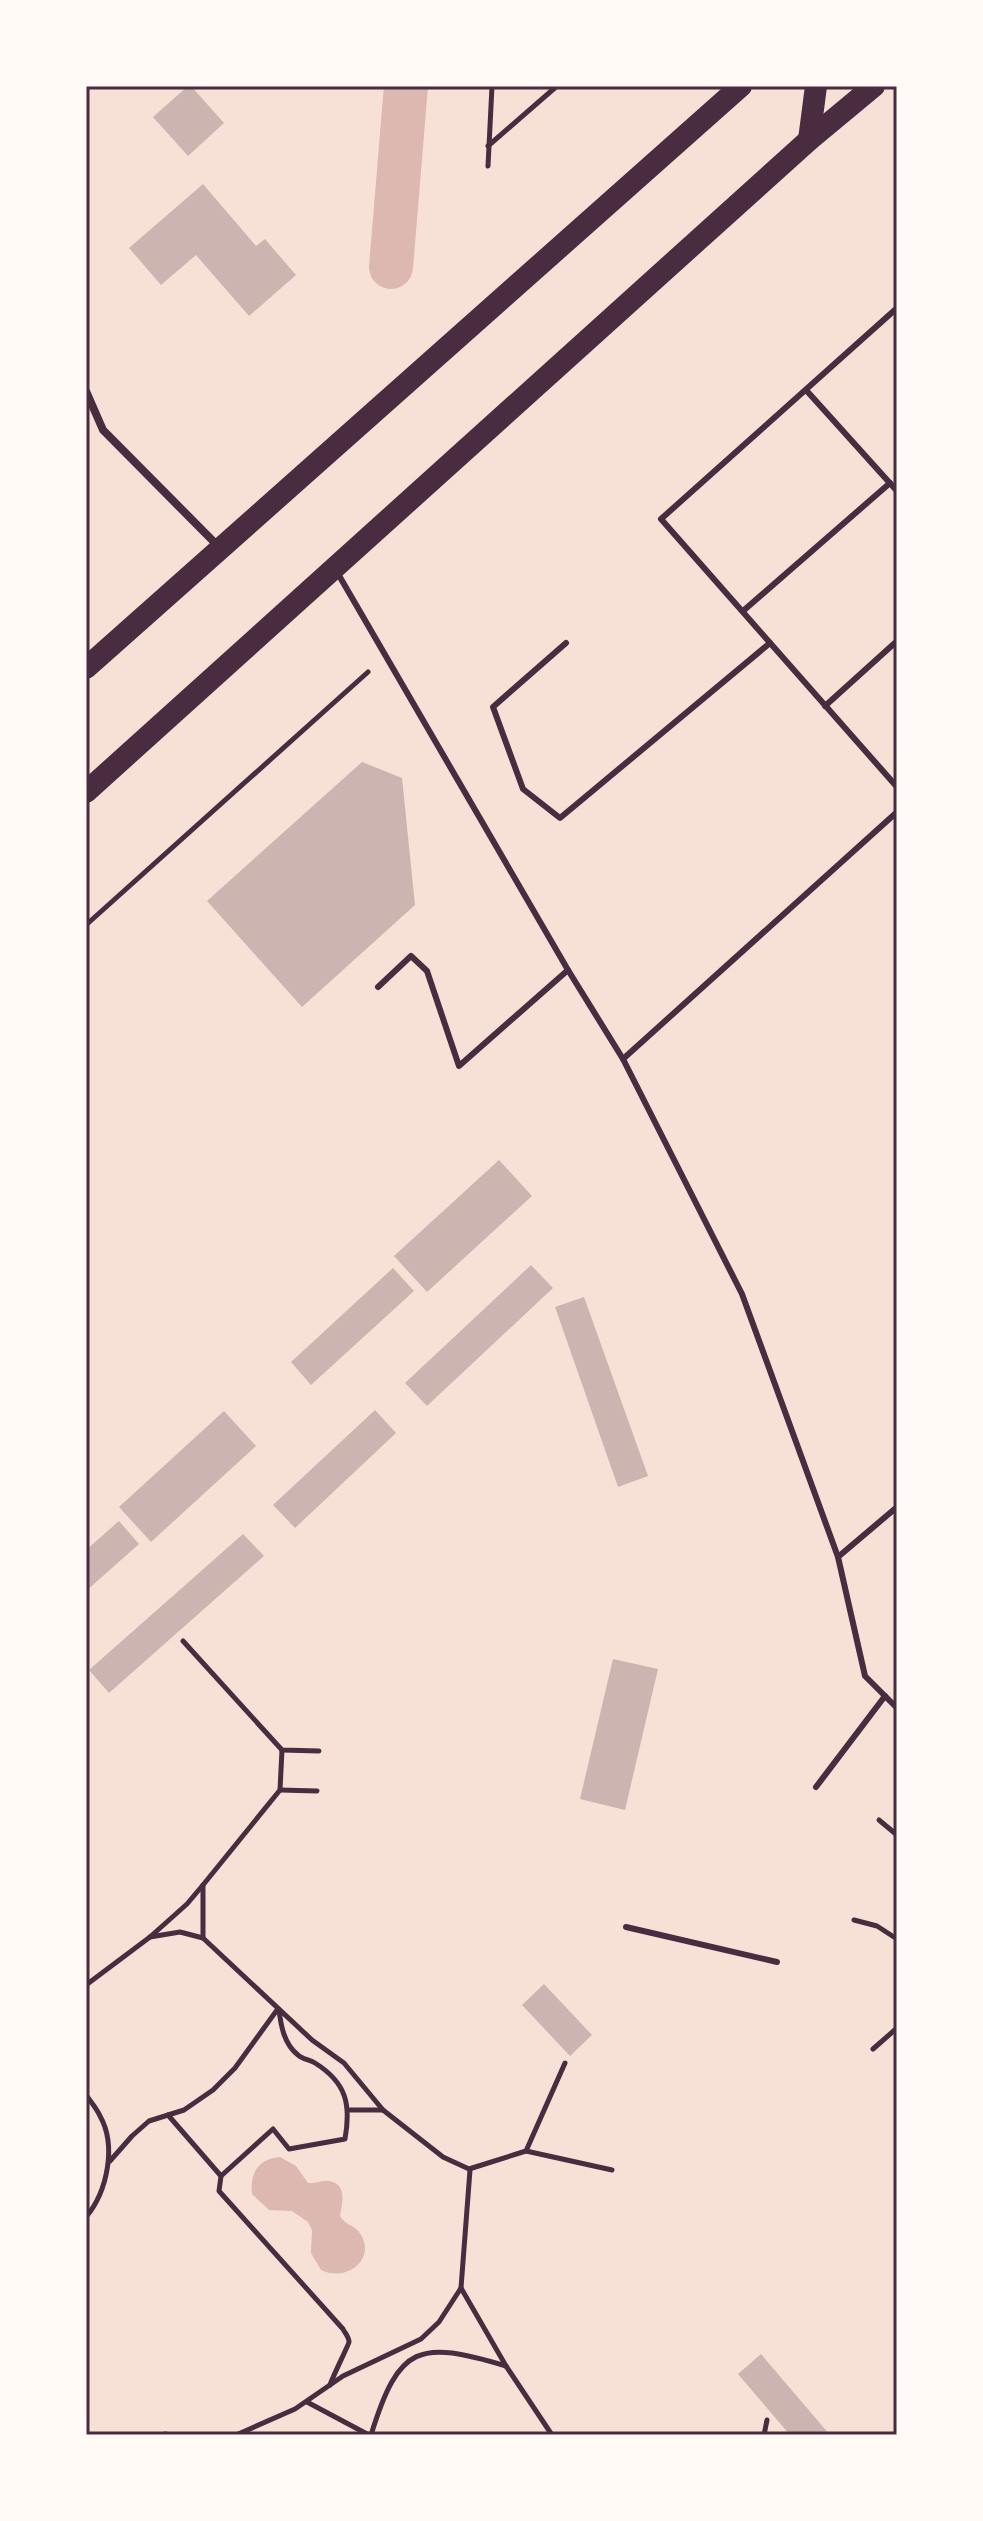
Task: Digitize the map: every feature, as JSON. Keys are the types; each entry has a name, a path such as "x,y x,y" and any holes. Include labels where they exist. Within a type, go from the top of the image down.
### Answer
{"highway":[{"path":"86,668 741,86"},
{"path":"809,140 816,86"},
{"path":"86,792 809,140 874,86"}],"street":[{"path":"86,391 103,430 222,549"}],"lane":[{"path":"897,308 661,519 897,787"},
{"path":"806,390 897,491"},
{"path":"743,611 890,483"},
{"path":"334,567 623,1059 742,1294 838,1557 865,1676 897,1708"},
{"path":"825,706 897,641"},
{"path":"566,643 493,707 523,789 560,818 770,643"},
{"path":"623,1059 897,812"},
{"path":"378,987 411,956 427,971 459,1066 568,970"},
{"path":"838,1557 897,1507"},
{"path":"816,1787 885,1696"},
{"path":"626,1927 777,1962"}],"path":[{"path":"488,166 492,86"},
{"path":"488,146 557,86"},
{"path":"86,925 386,655"},
{"path":"86,1985 150,1937 187,1904 280,1790 282,1750 183,1641"},
{"path":"282,1750 319,1751"},
{"path":"280,1790 317,1791"},
{"path":"879,1820 897,1835"},
{"path":"203,1885 203,1938"},
{"path":"854,1920 877,1926 897,1939"},
{"path":"150,1937 180,1932 203,1938 312,2040 344,2063 383,2110 443,2157 469,2169 526,2151 612,2170"},
{"path":"278,2009 283,2035 298,2055 315,2063 335,2079 350,2110 345,2139 289,2149 273,2129 221,2176 219,2191 343,2329 349,2342 329,2386"},
{"path":"86,2217 96,2205 110,2161 132,2136 149,2121 184,2110 213,2090 235,2068 278,2009"},
{"path":"873,2049 897,2028"},
{"path":"526,2151 565,2063"},
{"path":"86,2095 102,2119 110,2161"},
{"path":"350,2110 383,2110"},
{"path":"168,2115 221,2176"},
{"path":"236,2435 273,2420 343,2376 421,2339 439,2322 461,2288 470,2170"},
{"path":"461,2288 506,2366 552,2435"},
{"path":"421,2339 430,2350"},
{"path":"306,2402 333,2413 370,2435 380,2404 393,2379 408,2360 430,2350 462,2353 506,2366"},
{"path":"764,2435 767,2420"},
{"path":"165,2434 171,2435"}],"shaded area":[{"path":"280,2157 296,2166 308,2183 329,2181 339,2186 342,2195 340,2216 357,2230 364,2241 362,2258 350,2270 331,2273 321,2270 311,2253 312,2230 308,2222 292,2211 269,2210 252,2194 252,2180 257,2169 266,2161"}],"building":[{"path":"188,86 224,123 188,156 153,117"},
{"path":"203,184 256,246 265,239 296,275 249,316 196,255 161,285 129,248"},
{"path":"362,762 402,778 415,905 302,1007 207,901"},
{"path":"499,1160 532,1196 427,1292 394,1256"},
{"path":"531,1265 553,1288 427,1406 405,1383"},
{"path":"393,1268 414,1291 311,1385 291,1362"},
{"path":"584,1297 648,1476 618,1487 555,1307"},
{"path":"375,1410 396,1433 295,1528 273,1505"},
{"path":"224,1411 256,1446 151,1542 119,1507"},
{"path":"119,1521 139,1544 86,1591 86,1550"},
{"path":"243,1534 264,1556 109,1693 89,1670"},
{"path":"613,1659 658,1669 625,1810 580,1799"},
{"path":"544,1984 592,2035 570,2056 522,2005"},
{"path":"761,2354 830,2435 790,2435 738,2374"}],"waterway":[{"path":"391,267 406,86"}]}
